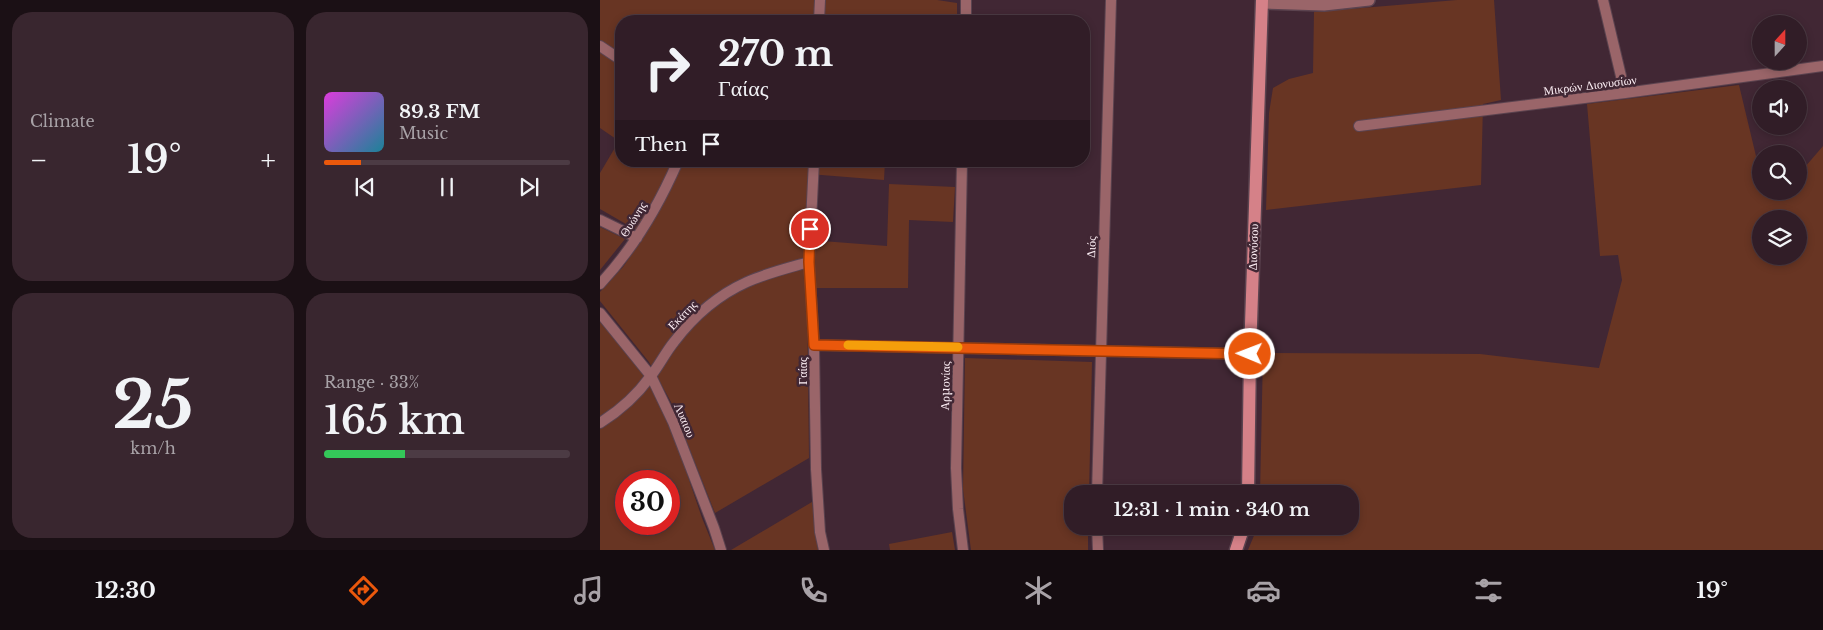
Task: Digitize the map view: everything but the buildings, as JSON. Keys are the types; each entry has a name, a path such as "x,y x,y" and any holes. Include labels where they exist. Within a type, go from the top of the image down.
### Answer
{"main road":[{"name":"Διονύσου","path":"1248,485 1250,354 1262,2"},
{"path":"1236,550 1241,535"}],"street":[{"path":"819,15 820,0"},
{"path":"966,0 966,15"},
{"name":"Διός","path":"1097,485 1111,0"},
{"path":"1262,2 1324,4 1369,0"},
{"path":"1603,0 1625,93"},
{"path":"600,46 615,56"},
{"name":"Μικρών Διονυσίων","path":"1359,126 1823,66"},
{"name":"Θυώνης","path":"600,284 637,238 675,167"},
{"name":"Γαίας","path":"814,167 809,262 814,345 816,469 820,532 824,550"},
{"name":"Αρμονίας","path":"962,167 956,468 962,550"},
{"path":"600,220 637,238"},
{"name":"Εκάτης","path":"600,423 612,416 637,392 651,376 673,342 694,319 717,299 746,282 809,262"},
{"name":"Λυαιου","path":"600,313 651,376 673,422 721,550"},
{"path":"814,345 1250,354"},
{"path":"1097,535 1098,550"}],"shaded area":[{"path":"600,0 937,0 957,3 957,15 615,15 615,138 600,128"},
{"path":"1457,0 1494,0 1501,100 1483,104 1481,185 1266,210 1269,113 1273,88 1289,79 1313,73 1314,12"},
{"path":"1739,85 1753,145 1752,200 1807,200 1807,165 1823,146 1823,550 1248,550 1254,535 1359,535 1359,485 1260,485 1263,353 1480,354 1599,368 1622,280 1618,255 1600,256 1587,104"},
{"path":"615,148 615,167 885,167 884,180 809,174 809,240 887,246 889,184 955,187 953,222 909,220 908,288 807,288 809,458 715,513 671,402 649,362 600,301 600,292 623,267 645,235 600,209 600,173"},
{"path":"600,227 625,239 600,270"},
{"path":"600,322 638,365 669,421 715,550 600,550"},
{"path":"965,358 1092,362 1089,485 1064,485 1064,535 1088,535 1088,550 971,550 963,489"},
{"path":"812,502 818,550 731,550"},
{"path":"952,532 955,550 890,550 889,544"}],"slow traffic":[{"path":"848,345 958,347"}],"route":[{"path":"810,229 809,262 814,345 1250,354"}]}
